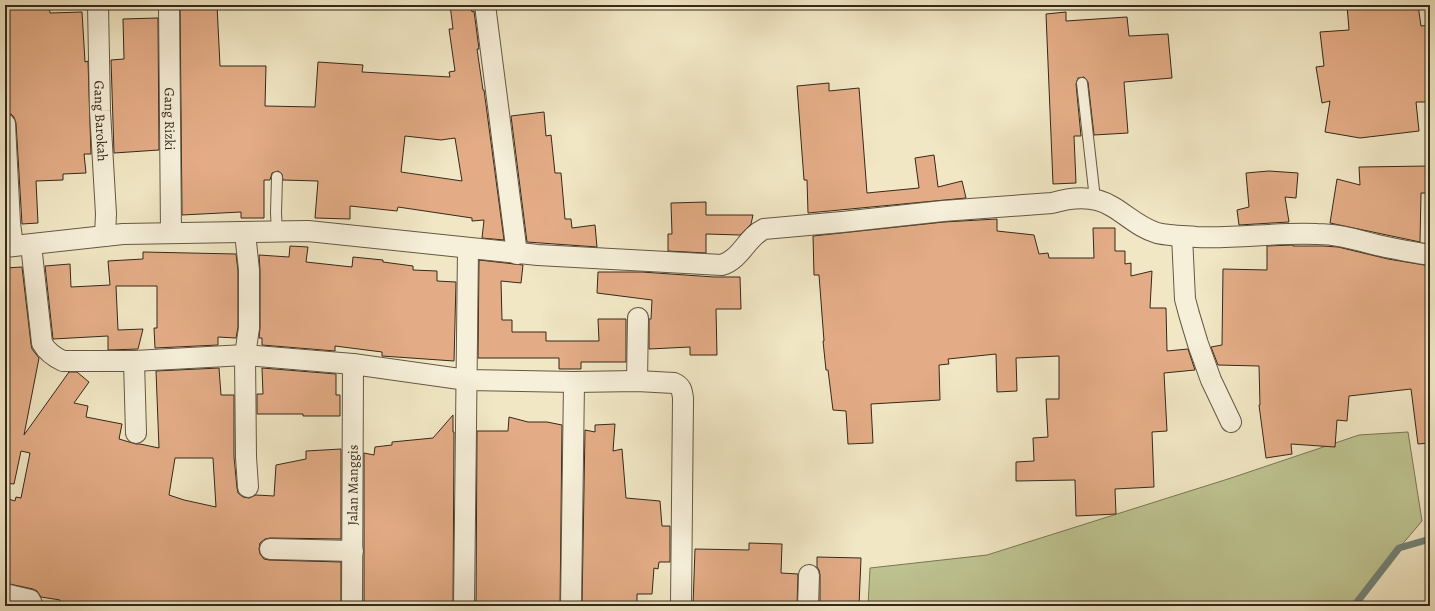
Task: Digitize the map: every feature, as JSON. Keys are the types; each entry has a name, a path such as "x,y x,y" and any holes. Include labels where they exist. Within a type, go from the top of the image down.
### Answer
{"street":[{"name":"Gang Barokah","path":"98,5 100,111 106,214 105,236"},
{"name":"Gang Rizki","path":"168,5 171,233"},
{"path":"485,5 517,254"},
{"path":"5,124 10,223 42,343 45,349 56,358 63,361 134,361 245,355 353,364 467,380 574,382 637,381 674,383 680,386 683,398 681,606"},
{"path":"16,246 123,234 308,231 450,245 517,254 722,265 730,262 756,234 764,229 943,211 1052,203 1063,200 1095,199 1112,206 1128,218 1150,230 1159,233 1208,238 1308,234 1332,235 1430,255"},
{"path":"245,233 249,270 248,328 245,355 246,457 248,487"},
{"path":"1182,236 1185,299 1198,344 1211,380 1231,422"},
{"path":"464,606 468,248"},
{"path":"637,381 638,318"},
{"path":"134,361 136,433"},
{"name":"Jalan Manggis","path":"352,606 353,364"},
{"path":"571,606 574,382"},
{"path":"270,548 353,551"},
{"path":"808,606 809,575"},
{"path":"5,594 30,600 33,606"}],"lane":[{"path":"1082,83 1095,199"},
{"path":"277,177 277,232"}],"green space":[{"path":"1408,432 1422,521 1350,606 868,606 870,568 987,555 1231,478 1359,435"}],"building":[{"path":"6,5 49,5 50,13 82,12 85,62 88,61 91,154 84,154 86,173 63,174 63,180 36,181 38,223 22,224 16,123 11,114 6,113"},
{"path":"180,5 217,5 220,66 266,66 265,106 315,107 318,62 363,65 362,72 450,77 449,72 455,71 449,29 453,29 450,5 471,5 472,12 474,11 479,49 477,49 504,240 482,238 484,220 472,221 472,218 398,207 397,211 350,206 350,219 315,218 318,181 283,180 282,174 278,171 272,173 270,180 264,180 264,218 241,218 241,212 182,215","holes":["405,136 441,140 455,138 462,181 401,172"]},
{"path":"1347,5 1418,5 1421,26 1430,25 1430,102 1416,102 1419,131 1360,138 1325,132 1330,101 1322,103 1316,67 1324,66 1320,32 1349,30"},
{"path":"1066,12 1066,21 1127,17 1129,36 1168,34 1172,78 1124,82 1128,133 1094,135 1088,82 1084,77 1078,78 1076,84 1081,136 1074,136 1076,183 1053,184 1046,14"},
{"path":"158,18 159,150 114,153 111,60 124,59 123,19"},
{"path":"829,83 829,91 859,88 867,193 919,188 915,158 934,155 938,187 962,181 966,198 808,213 807,180 804,180 797,86"},
{"path":"544,112 546,136 551,135 555,173 561,173 565,219 571,219 572,228 595,225 597,247 527,242 511,116"},
{"path":"1430,166 1430,193 1421,193 1420,242 1330,223 1337,179 1360,185 1359,167"},
{"path":"1269,171 1298,173 1296,198 1285,197 1289,222 1239,225 1237,210 1249,207 1246,173"},
{"path":"706,202 706,215 753,215 751,224 740,235 706,234 706,253 668,251 668,234 672,234 671,203"},
{"path":"997,219 997,231 1034,235 1039,254 1048,253 1049,258 1094,258 1093,228 1115,228 1115,251 1125,251 1125,264 1131,263 1131,276 1152,271 1150,308 1166,308 1167,351 1188,349 1195,370 1164,373 1167,431 1152,432 1154,487 1115,489 1116,514 1076,516 1075,480 1016,481 1016,462 1034,461 1033,438 1048,437 1046,399 1059,399 1059,356 1016,358 1017,391 997,392 996,354 948,359 949,364 939,365 940,400 871,404 873,443 848,444 846,411 833,410 828,370 826,370 819,275 814,275 813,236 944,222"},
{"path":"1293,245 1338,247 1388,259 1430,266 1430,443 1418,444 1411,389 1349,396 1347,421 1337,420 1335,447 1291,444 1292,454 1266,458 1259,405 1259,366 1218,365 1211,347 1222,345 1223,269 1267,270 1267,246"},
{"path":"290,246 308,247 306,262 352,267 353,257 383,260 383,262 413,266 413,270 437,271 437,281 456,282 454,361 382,356 382,352 335,346 335,351 262,345 262,338 259,338 259,255 289,257"},
{"path":"143,252 236,254 238,271 238,327 236,338 218,337 218,345 155,348 154,328 157,328 157,286 116,286 118,330 143,329 138,349 108,350 108,336 53,339 45,266 70,264 71,287 110,285 108,261 143,259"},
{"path":"479,260 523,265 521,283 501,281 502,320 512,320 512,332 546,332 546,341 599,341 598,319 626,319 626,362 581,362 581,369 559,369 559,358 478,358"},
{"path":"22,267 31,344 32,349 39,358 24,435 69,372 77,372 89,382 74,403 88,406 86,417 122,424 119,439 159,448 156,371 219,368 221,395 234,395 234,457 238,493 243,497 249,498 256,495 274,496 276,465 306,459 306,451 341,449 341,539 270,538 265,539 260,543 259,549 260,554 264,559 269,560 341,562 341,606 59,606 60,600 41,597 37,591 33,589 5,583 5,498 15,501 16,497 21,498 30,453 21,451 14,484 5,483 5,268","holes":["175,458 213,458 216,507 169,495"]},
{"path":"598,272 642,272 714,277 740,277 741,309 716,309 717,355 690,355 690,347 649,349 649,319 651,319 652,300 597,293"},
{"path":"262,368 336,374 336,395 340,395 340,416 257,414 257,394 263,394"},
{"path":"453,415 453,606 364,606 364,453 374,455 375,447 392,445 392,442 433,438"},
{"path":"509,417 528,422 547,422 562,425 560,606 476,606 477,431 508,431"},
{"path":"615,424 613,451 622,449 626,498 660,501 662,526 670,526 670,562 659,562 658,569 654,568 652,594 637,594 637,606 582,606 585,430 595,432 595,425"},
{"path":"749,543 782,544 781,573 798,574 797,606 693,606 695,549 749,550"},
{"path":"817,557 861,558 859,606 820,606 820,575 817,567"}],"waterway":[{"path":"1354,606 1399,548 1430,539"}]}
